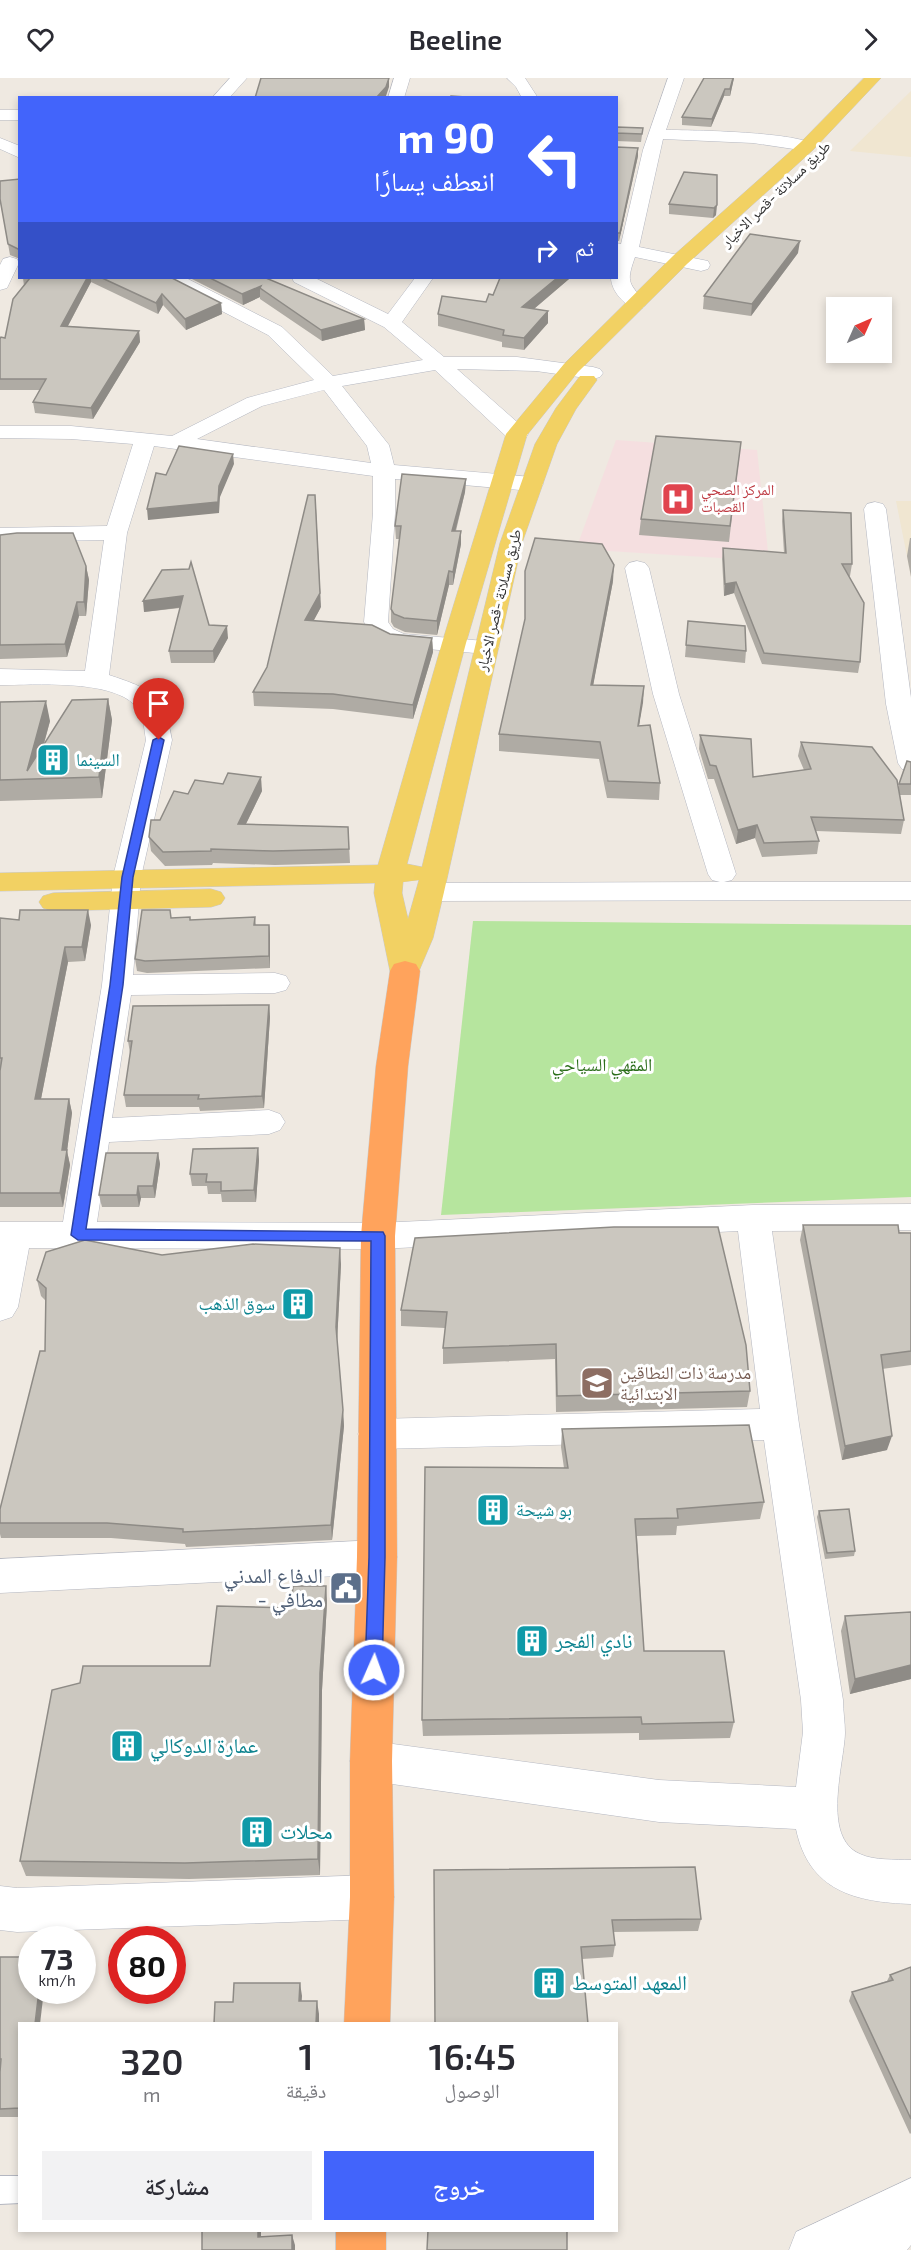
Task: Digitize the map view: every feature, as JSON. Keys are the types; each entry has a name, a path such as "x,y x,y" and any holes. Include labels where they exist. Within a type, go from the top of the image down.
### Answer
{"highway":[{"path":"367,2022 372,1897 371,1761 377,1557 378,1236 392,1066 405,971"},
{"path":"361,2250 362,2232"}],"main road":[{"path":"405,971 389,883 454,643 517,434 571,368 636,304 691,263 807,146 883,79"},
{"name":"طريق مسلاتة -قصر الاخيار","path":"405,971 418,938 432,882 511,543 546,444 566,408 593,373 691,263 883,79"},
{"path":"0,882 126,889 432,882"},
{"path":"0,903 126,889"}],"street":[{"path":"222,96 239,78"},
{"path":"397,96 402,78"},
{"path":"515,78 523,84 529,96"},
{"path":"636,304 620,283 623,249 649,145 676,78"},
{"path":"0,115 18,116"},
{"path":"649,145 720,135 807,146"},
{"path":"0,143 18,152"},
{"path":"623,249 691,263"},
{"path":"0,284 10,259"},
{"path":"175,279 275,331 328,383 378,445 384,471 384,513 376,622 384,634 400,641 487,647"},
{"path":"303,279 391,323 517,434"},
{"path":"391,323 423,279"},
{"path":"176,442 230,412 266,398 328,383 439,363 488,361 571,368 593,373"},
{"path":"0,432 94,433 146,438 384,471 532,484"},
{"path":"96,679 116,533 146,438"},
{"path":"875,509 905,705 911,763"},
{"path":"0,535 116,533"},
{"path":"637,568 666,694 722,874"},
{"path":"0,677 96,679 125,689 145,700 156,717 159,740 126,889 117,985 78,1235"},
{"path":"432,882 722,874 911,876"},
{"path":"432,882 911,891"},
{"path":"117,985 275,982"},
{"path":"95,1131 269,1122"},
{"path":"0,1307 7,1235 378,1236 753,1218 911,1217"},
{"path":"753,1218 780,1424 822,1700 824,1732 816,1785 819,1834 827,1855 841,1868 874,1880 911,1882"},
{"path":"377,1434 780,1424"},
{"path":"0,1576 377,1557"},
{"path":"371,1761 659,1801 816,1809"},
{"path":"0,1908 17,1910 372,1897"},
{"path":"814,2250 909,2204"},
{"path":"878,2250 909,2204"}],"lane":[{"path":"0,2190 18,2189"}],"shaded area":[{"path":"911,91 911,157 850,151"},
{"name":"المركز الصحي القصبات","path":"616,440 757,450 769,561 576,549"},
{"path":"896,501 911,501 911,577 907,556"}],"green space":[{"name":"المقهي السياحي","path":"473,921 911,925 911,1197 441,1215"}],"building":[{"path":"261,78 389,78 386,87 378,96 256,96"},
{"path":"704,78 733,78 730,89 725,89 712,119 682,117"},
{"path":"618,127 643,128 642,134 618,133"},
{"path":"618,147 638,148 620,233 618,233"},
{"path":"684,172 717,175 717,205 714,208 669,204"},
{"path":"18,179 18,249 8,244 0,199 0,181"},
{"path":"750,234 800,241 752,304 704,296"},
{"path":"29,279 86,279 61,326 139,331 91,408 33,402 46,379 0,379 0,339 5,338 13,299"},
{"path":"104,279 174,279 221,303 185,319 162,294 156,303"},
{"path":"212,279 268,279 364,319 321,330 260,288 261,286 242,294"},
{"path":"500,279 556,279 522,307 548,311 524,338 503,335 504,330 438,314 442,296 486,302 489,294 493,295"},
{"path":"656,436 741,442 730,526 641,519"},
{"path":"179,446 233,454 219,486 218,502 147,509 156,473 166,475"},
{"path":"402,474 466,479 452,531 461,531 453,572 449,571 437,621 404,618 394,614 391,609 401,526 395,526"},
{"path":"308,495 315,495 320,593 305,620 372,625 390,634 432,638 413,705 333,694 253,692 267,667"},
{"path":"783,510 851,513 852,564 842,564 864,603 860,662 764,653 736,582 725,584 723,548 786,553"},
{"path":"73,533 86,566 84,602 77,602 65,644 0,645 0,535"},
{"path":"535,538 602,544 614,565 591,685 644,686 638,726 650,725 660,783 608,781 600,742 499,734 525,619 525,571"},
{"path":"191,562 209,625 227,626 213,651 169,651 183,596 143,601 162,570 189,569"},
{"path":"688,621 745,626 746,651 686,645"},
{"name":"السينما","path":"108,699 99,777 0,780 0,702 46,701 27,771 72,700"},
{"path":"700,735 751,739 753,777 811,769 801,742 872,747 897,780 904,820 811,817 819,841 764,843 757,825 738,830 716,766 710,765"},
{"path":"907,761 911,762 911,784 899,784"},
{"path":"228,773 261,777 238,824 348,827 349,849 273,851 211,849 211,851 163,852 149,837 151,820 160,820 174,791 188,794 195,780 223,784"},
{"path":"20,910 88,910 82,947 65,947 35,1099 69,1099 62,1150 67,1150 60,1193 0,1193 0,1071 2,1058 0,1058 0,918 19,920"},
{"path":"142,910 170,910 171,918 190,917 190,920 255,917 254,925 269,925 269,956 145,961 135,959"},
{"path":"269,1005 262,1096 198,1099 199,1095 124,1095 132,1041 128,1041 133,1006"},
{"path":"258,1148 254,1190 221,1191 221,1182 206,1182 207,1174 190,1174 193,1149"},
{"path":"106,1153 158,1153 153,1186 138,1186 137,1195 99,1195"},
{"path":"803,1225 898,1225 899,1233 911,1233 911,1351 881,1355 892,1436 845,1446"},
{"path":"614,1227 718,1227 746,1345 750,1391 557,1396 556,1344 443,1348 447,1312 401,1310 415,1238"},
{"path":"85,1240 162,1255 253,1244 340,1248 336,1327 343,1410 331,1525 183,1532 183,1529 107,1523 0,1523 0,1509 40,1351 45,1351 46,1288 37,1280 46,1252"},
{"path":"749,1425 764,1502 677,1509 678,1518 635,1519 644,1651 724,1651 734,1722 642,1724 641,1717 422,1720 425,1467 568,1468 562,1429"},
{"path":"849,1509 855,1551 827,1553 819,1511"},
{"path":"293,1586 326,1586 320,1673 318,1859 185,1863 20,1861 52,1690 80,1683 83,1666 210,1666 217,1606 291,1608"},
{"path":"911,1612 911,1665 855,1679 845,1616"},
{"path":"695,1867 701,1919 612,1920 615,1945 581,1947 588,2022 435,2022 434,1870"},
{"path":"0,1957 18,1957 18,2004 37,2004 35,2022 18,2022 18,2108 0,2109"},
{"path":"911,1967 911,2119 852,1992 893,1980 890,1975"},
{"path":"234,1983 300,1983 299,2001 317,2001 316,2022 214,2022 215,2002 233,2002"},
{"path":"202,2232 258,2232 258,2237 292,2235 292,2250 202,2250"},
{"path":"428,2232 567,2232 567,2250 427,2250"}],"place":[{"name":"المركز الصحي القصبات","path":"678,499"},
{"name":"السينما","path":"53,760"},
{"name":"سوق الذهب","path":"298,1304"},
{"name":"مدرسة ذات النطاقين الابتدائية","path":"597,1383"},
{"name":"بو شيحة","path":"493,1510"},
{"name":"الدفاع المدني - مطافي","path":"346,1588"},
{"name":"نادي الفجر","path":"532,1641"},
{"name":"عمارة الدوكالي","path":"127,1746"},
{"name":"محلات","path":"257,1832"},
{"name":"المعهد المتوسط","path":"549,1983"}],"route":[{"path":"159,740 128,877 117,985 78,1235 378,1236 377,1557 374,1670"}]}
